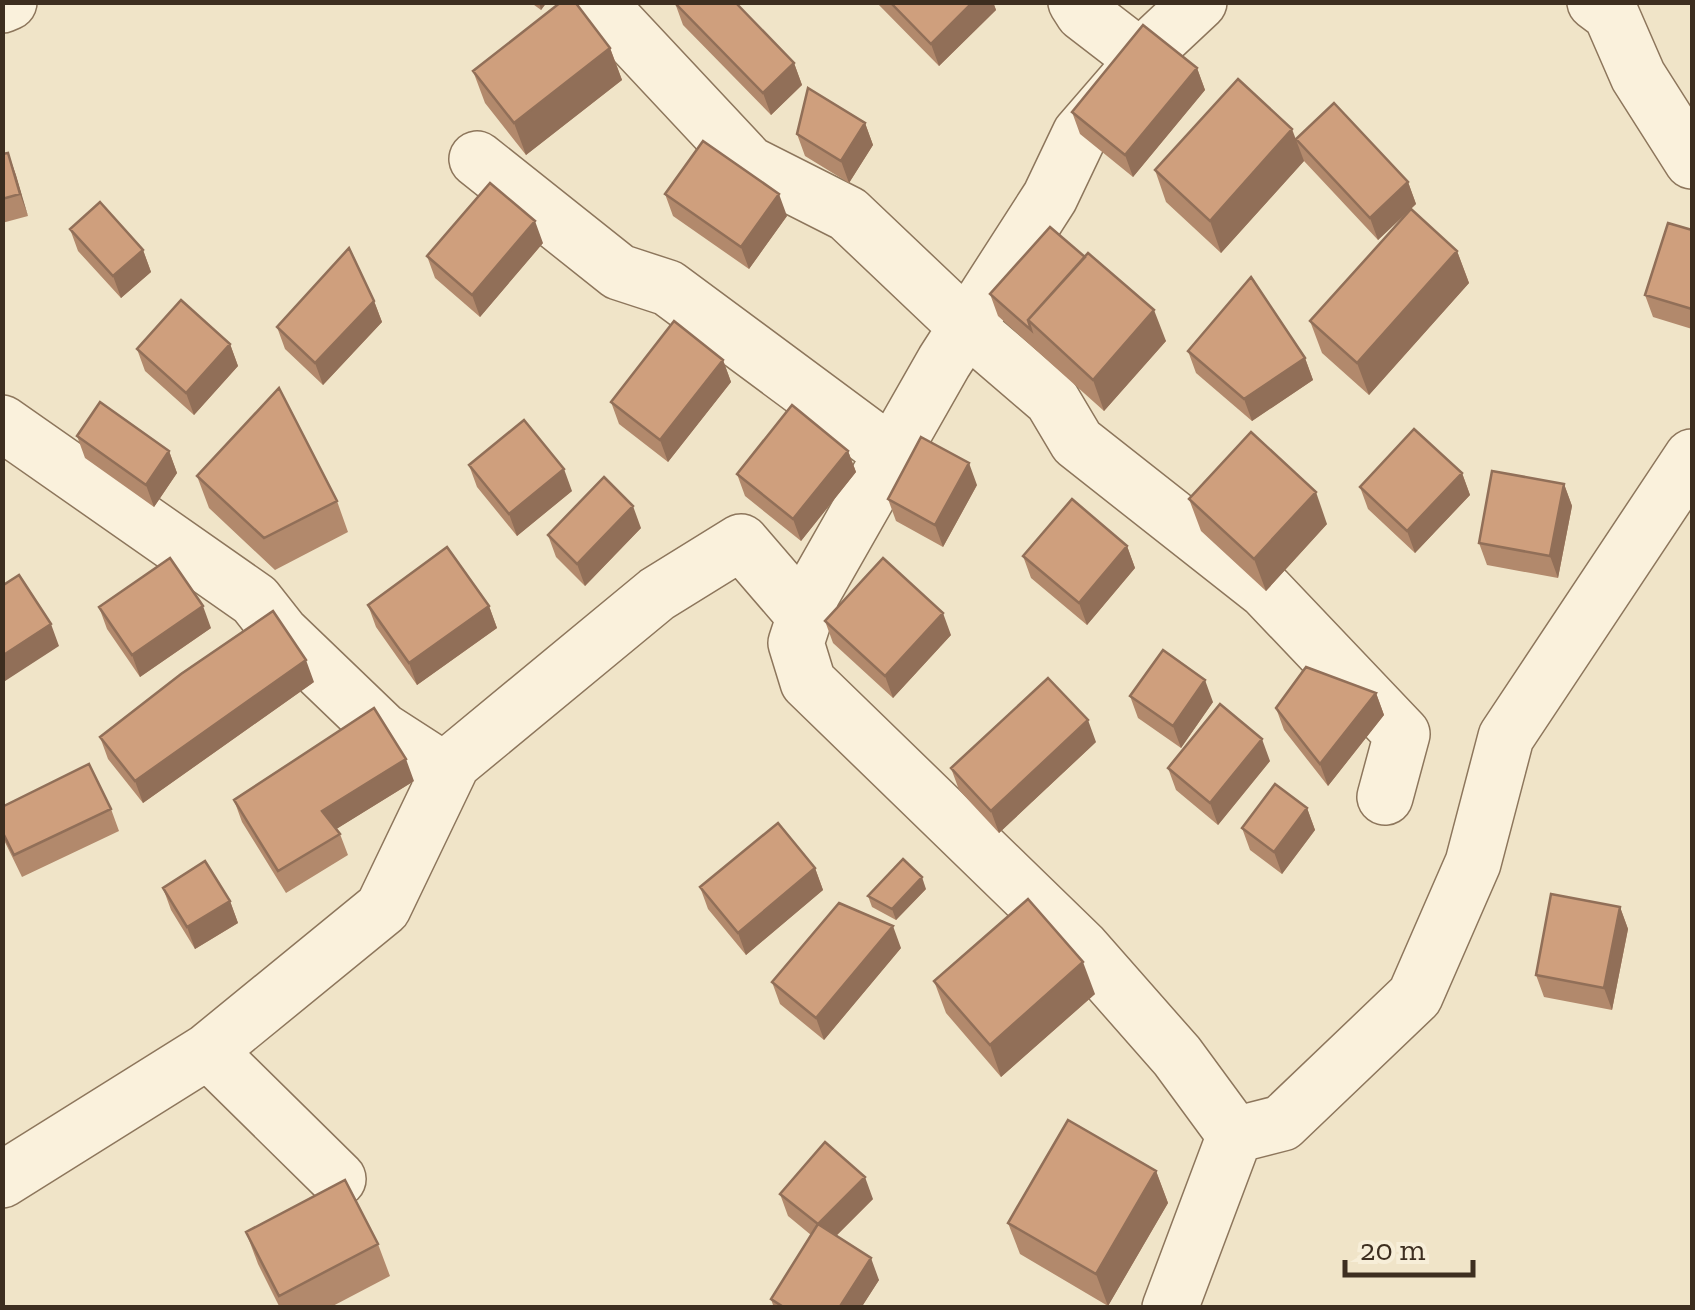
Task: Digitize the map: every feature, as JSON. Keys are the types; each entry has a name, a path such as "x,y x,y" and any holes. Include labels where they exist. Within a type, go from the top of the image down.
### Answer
{"street":[{"path":"606,2 604,9 750,164 848,214 967,327 1052,400 1078,442 1266,591 1402,734 1385,797"},
{"path":"1076,2 1084,13 1144,60"},
{"path":"1199,2 1151,47 1080,134 1050,198 967,327 812,594 796,643 808,682 1081,948 1177,1056 1234,1135"},
{"path":"1595,2 1611,14 1638,76 1692,162"},
{"path":"478,160 620,272 668,288 892,454"},
{"path":"2,423 255,600 281,633 382,730 444,770 657,594 741,542 803,614"},
{"path":"1234,1135 1282,1123 1416,996 1474,863 1506,737 1692,457"},
{"path":"2,1180 208,1051 383,908 453,762"},
{"path":"208,1051 338,1179"},
{"path":"1170,1308 1234,1135"}],"building":[{"path":"561,2 575,2 610,48 514,123 473,71"},
{"path":"735,2 794,63 763,93 675,3"},
{"path":"890,2 973,2 931,44"},
{"path":"1143,25 1197,68 1125,155 1072,112"},
{"path":"1238,79 1292,129 1210,221 1155,170"},
{"path":"808,88 865,123 841,161 797,134"},
{"path":"1334,103 1408,182 1370,218 1296,139"},
{"path":"703,141 779,194 741,247 665,194"},
{"path":"8,153 20,194 2,199 2,154"},
{"path":"490,183 535,221 472,295 427,256"},
{"path":"100,202 143,250 113,276 70,229"},
{"path":"1411,209 1457,251 1357,363 1310,321"},
{"path":"1668,223 1692,230 1692,309 1645,295"},
{"path":"1050,227 1085,257 1028,320 1031,330 990,294"},
{"path":"349,248 374,301 315,363 277,327"},
{"path":"1088,253 1154,310 1093,380 1028,320"},
{"path":"1251,277 1305,358 1244,399 1188,351"},
{"path":"181,300 230,344 186,393 137,349"},
{"path":"674,321 723,360 660,440 611,402"},
{"path":"279,388 337,501 264,538 197,476"},
{"path":"100,402 169,451 146,485 77,436"},
{"path":"792,405 848,451 793,519 737,474"},
{"path":"524,420 564,469 509,514 469,465"},
{"path":"1414,429 1462,473 1407,531 1360,487"},
{"path":"1251,432 1316,492 1254,559 1189,499"},
{"path":"921,437 969,463 935,525 888,499"},
{"path":"1492,471 1564,484 1550,556 1479,543"},
{"path":"604,477 633,506 577,564 548,535"},
{"path":"1072,499 1127,546 1079,603 1023,556"},
{"path":"447,547 489,606 409,663 368,605"},
{"path":"170,558 203,606 132,655 99,607"},
{"path":"883,558 943,613 885,676 825,621"},
{"path":"19,575 51,624 2,656 2,586"},
{"path":"273,611 306,660 135,781 100,737 181,674"},
{"path":"1163,650 1205,680 1173,726 1130,696"},
{"path":"1306,667 1376,693 1320,764 1276,708"},
{"path":"1048,678 1088,720 991,811 951,768"},
{"path":"1220,704 1262,739 1210,803 1168,768"},
{"path":"374,708 406,759 322,811 340,834 278,871 234,800"},
{"path":"89,764 111,809 14,855 2,831 2,807"},
{"path":"1275,784 1307,808 1274,852 1242,828"},
{"path":"778,823 815,868 738,933 700,887"},
{"path":"903,859 922,877 892,909 868,896"},
{"path":"205,861 230,901 187,927 163,888"},
{"path":"1551,894 1620,907 1604,988 1536,975"},
{"path":"1028,899 1083,962 990,1045 934,981"},
{"path":"839,903 893,926 816,1018 772,982"},
{"path":"1068,1120 1156,1171 1096,1274 1008,1223"},
{"path":"825,1142 865,1177 818,1224 780,1194"},
{"path":"345,1180 378,1244 279,1296 246,1232"},
{"path":"818,1224 871,1258 839,1308 785,1308 771,1299"}]}
